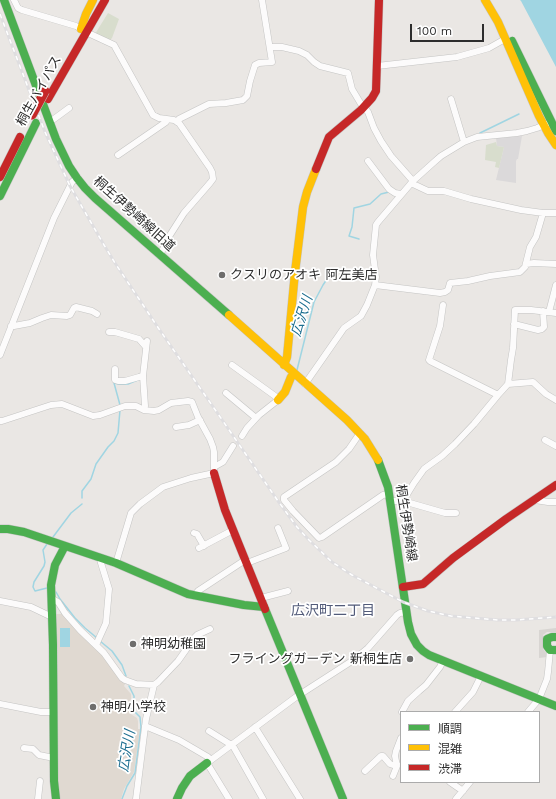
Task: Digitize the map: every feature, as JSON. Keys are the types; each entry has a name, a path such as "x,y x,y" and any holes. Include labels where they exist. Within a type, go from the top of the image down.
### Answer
{"main road":[{"name":"桐生伊勢崎線旧道","path":"4,0 61,151 77,178 95,198 229,315"},
{"path":"84,31 86,14 93,0"},
{"name":"桐生バイパス","path":"84,31 97,0"},
{"name":"桐生バイパス","path":"0,177 84,31 105,0"},
{"path":"84,31 96,23 110,0"},
{"path":"284,365 287,357 302,214 307,192 330,137 372,98 376,91 379,0"},
{"path":"485,0 498,22 548,124 556,131"},
{"path":"492,0 528,72 556,145"},
{"name":"桐生バイパス","path":"0,196 7,163"},
{"name":"桐生伊勢崎線","path":"229,315 347,420 370,446 379,462 388,487 411,634 417,644 429,655 556,706"},
{"path":"278,400 285,392 294,374"},
{"path":"214,470 225,510 343,799"},
{"path":"403,587 423,584 453,558 556,485"},
{"path":"0,529 20,531 116,563 194,596 259,607 263,602"},
{"path":"56,799 54,781 51,585 58,559 65,546"},
{"path":"553,650 547,646 547,639 550,637 556,638"},
{"path":"177,799 190,776 209,762"}],"street":[{"path":"14,0 18,8 22,10 76,26 114,45 153,115 177,122 182,126 210,168 213,178 184,213 159,255"},
{"path":"177,122 179,119 208,104 243,100 247,96 255,65 259,63 272,62 262,0"},
{"path":"377,66 457,57 489,48 505,39"},
{"path":"270,47 282,47 304,53 320,66 348,73 352,89 368,112 374,128 384,146 412,182 428,191 444,191 471,199 521,210 556,213"},
{"path":"451,99 464,142"},
{"path":"49,121 69,108"},
{"path":"118,155 166,122 167,119"},
{"path":"306,384 344,328 361,316 369,302 376,277 373,252 376,225 412,182 437,159 464,142 477,137 516,133 548,124"},
{"path":"368,161 389,189 395,193 401,194"},
{"path":"0,355 54,218 72,182 77,178"},
{"path":"375,285 440,293 448,290 450,283 468,282 488,277 518,273 523,270 526,264 530,247 536,237 543,213"},
{"path":"526,264 556,264"},
{"path":"514,324 538,330 542,329 544,327 546,312 556,285"},
{"path":"443,305 440,326 429,360 498,395"},
{"path":"11,326 30,323 51,315 70,315 76,307 92,311 97,314"},
{"path":"403,501 424,469 455,444 508,384 513,348 515,310 556,313"},
{"path":"109,332 139,338 147,344 143,376 144,410"},
{"path":"232,365 275,396 278,400 263,411 242,436"},
{"path":"115,369 115,380 118,381 125,382 139,376 143,376"},
{"path":"508,384 533,382 546,394 556,400"},
{"path":"226,393 256,418"},
{"path":"0,421 8,420 51,405 62,404 94,416 125,406 136,406 144,410 154,411 172,403 190,401 193,404 213,447 214,470"},
{"path":"176,427 189,425 200,420"},
{"path":"360,433 349,449 336,462 284,497 284,500 293,511 319,538 383,495 445,513 456,513"},
{"path":"545,440 556,446"},
{"path":"116,563 131,513 140,504 163,487 214,470 223,462 233,446"},
{"path":"535,500 556,502"},
{"path":"194,596 198,591 246,561 286,548 278,528"},
{"path":"194,533 197,534 201,547 233,530"},
{"path":"98,641 106,623 109,589 100,558"},
{"path":"263,602 288,591"},
{"path":"51,598 58,602 65,613 80,630 98,641 104,653 125,680 136,684 154,685"},
{"path":"0,601 31,607 52,617"},
{"path":"209,762 300,694 358,656 368,648 397,615 407,612"},
{"path":"136,799 147,711 154,685 178,661 197,635 210,629"},
{"path":"529,711 538,699 547,678 553,650"},
{"path":"403,711 408,701 420,692 443,661"},
{"path":"456,711 473,692 481,676"},
{"path":"0,704 41,712 54,712"},
{"path":"145,726 179,740 208,758 229,799"},
{"path":"255,727 300,799"},
{"path":"209,732 232,745 263,799"},
{"path":"393,776 397,768 395,756 399,746"},
{"path":"24,748 33,749 39,755 54,758"},
{"path":"365,771 381,756 383,756 390,764 397,764"},
{"path":"38,799 40,781"},
{"path":"451,783 463,791"},
{"path":"456,799 469,783"}],"shaded area":[{"path":"522,136 518,159 516,161 516,183 496,180 504,147 497,146 496,138"},
{"name":"神明小学校","path":"55,614 63,614 103,655 131,694 129,713 137,718 138,729 140,729 134,772 124,789 121,799 60,799 57,744 58,659"},
{"path":"556,628 556,632 547,632 543,635 543,649 547,657 539,658 539,630"}],"green space":[{"path":"108,13 119,19 110,40 95,34"},
{"path":"496,142 497,146 504,147 499,168 495,167 496,162 485,160 486,145"}],"water":[{"path":"520,0 556,0 556,67 521,1"},
{"path":"60,628 70,628 70,647 60,647"}],"waterway":[{"name":"広沢川","path":"480,133 519,114"},
{"path":"359,239 349,236 352,227 354,208 370,204 381,194 389,192"},
{"name":"広沢川","path":"297,370 314,302 333,270"},
{"path":"120,405 114,383 128,384 140,379"},
{"path":"82,498 82,491 91,479 96,464 114,441 118,433 120,410"},
{"name":"広沢川","path":"53,537 71,513 82,504"},
{"name":"広沢川","path":"47,544 43,550 45,562 44,566 34,582 33,587 35,591 47,588"},
{"name":"広沢川","path":"56,592 75,618 97,638"},
{"name":"広沢川","path":"100,641 112,651 122,665 126,676"},
{"name":"広沢川","path":"122,799 127,786 135,773 141,727 140,717 130,705 134,696 129,686"}],"railway":[{"path":"0,14 45,132 70,186 104,245 159,329 297,527 332,562 352,575 403,602 428,611 451,616 498,620 556,617"}],"traffic: fast":[{"path":"4,0 56,139 69,166 77,178 95,198 229,315"},
{"path":"512,41 556,131"},
{"path":"0,196 36,123"},
{"path":"378,460 388,487 408,622 411,634 417,645 429,655 556,706"},
{"path":"0,529 24,532 116,563 188,594 244,605 264,607"},
{"path":"56,799 54,781 51,585 55,565 65,546"},
{"path":"265,609 343,799"},
{"path":"556,637 547,639 547,646 550,650 556,650"},
{"path":"177,799 190,776 207,763"}],"traffic: slow":[{"path":"81,29 93,0"},
{"path":"485,0 498,22 539,116 556,145"},
{"path":"284,365 287,357 303,207 316,169"},
{"path":"229,315 347,420 365,439 378,460"},
{"path":"278,400 285,392 291,377 294,374"}],"traffic: jam":[{"path":"48,99 105,0"},
{"path":"316,169 329,137 361,110 376,91 379,0"},
{"path":"32,115 45,91"},
{"path":"0,177 20,137"},
{"path":"214,473 225,510 265,609"},
{"path":"403,587 423,584 453,558 556,485"}],"place":[{"name":"クスリのアオキ 阿左美店","path":"222,275"},
{"name":"神明幼稚園","path":"133,644"},
{"name":"フライングガーデン 新桐生店","path":"410,659"},
{"name":"神明小学校","path":"93,707"}],"district":[{"name":"広沢町二丁目","path":"333,611"}]}
